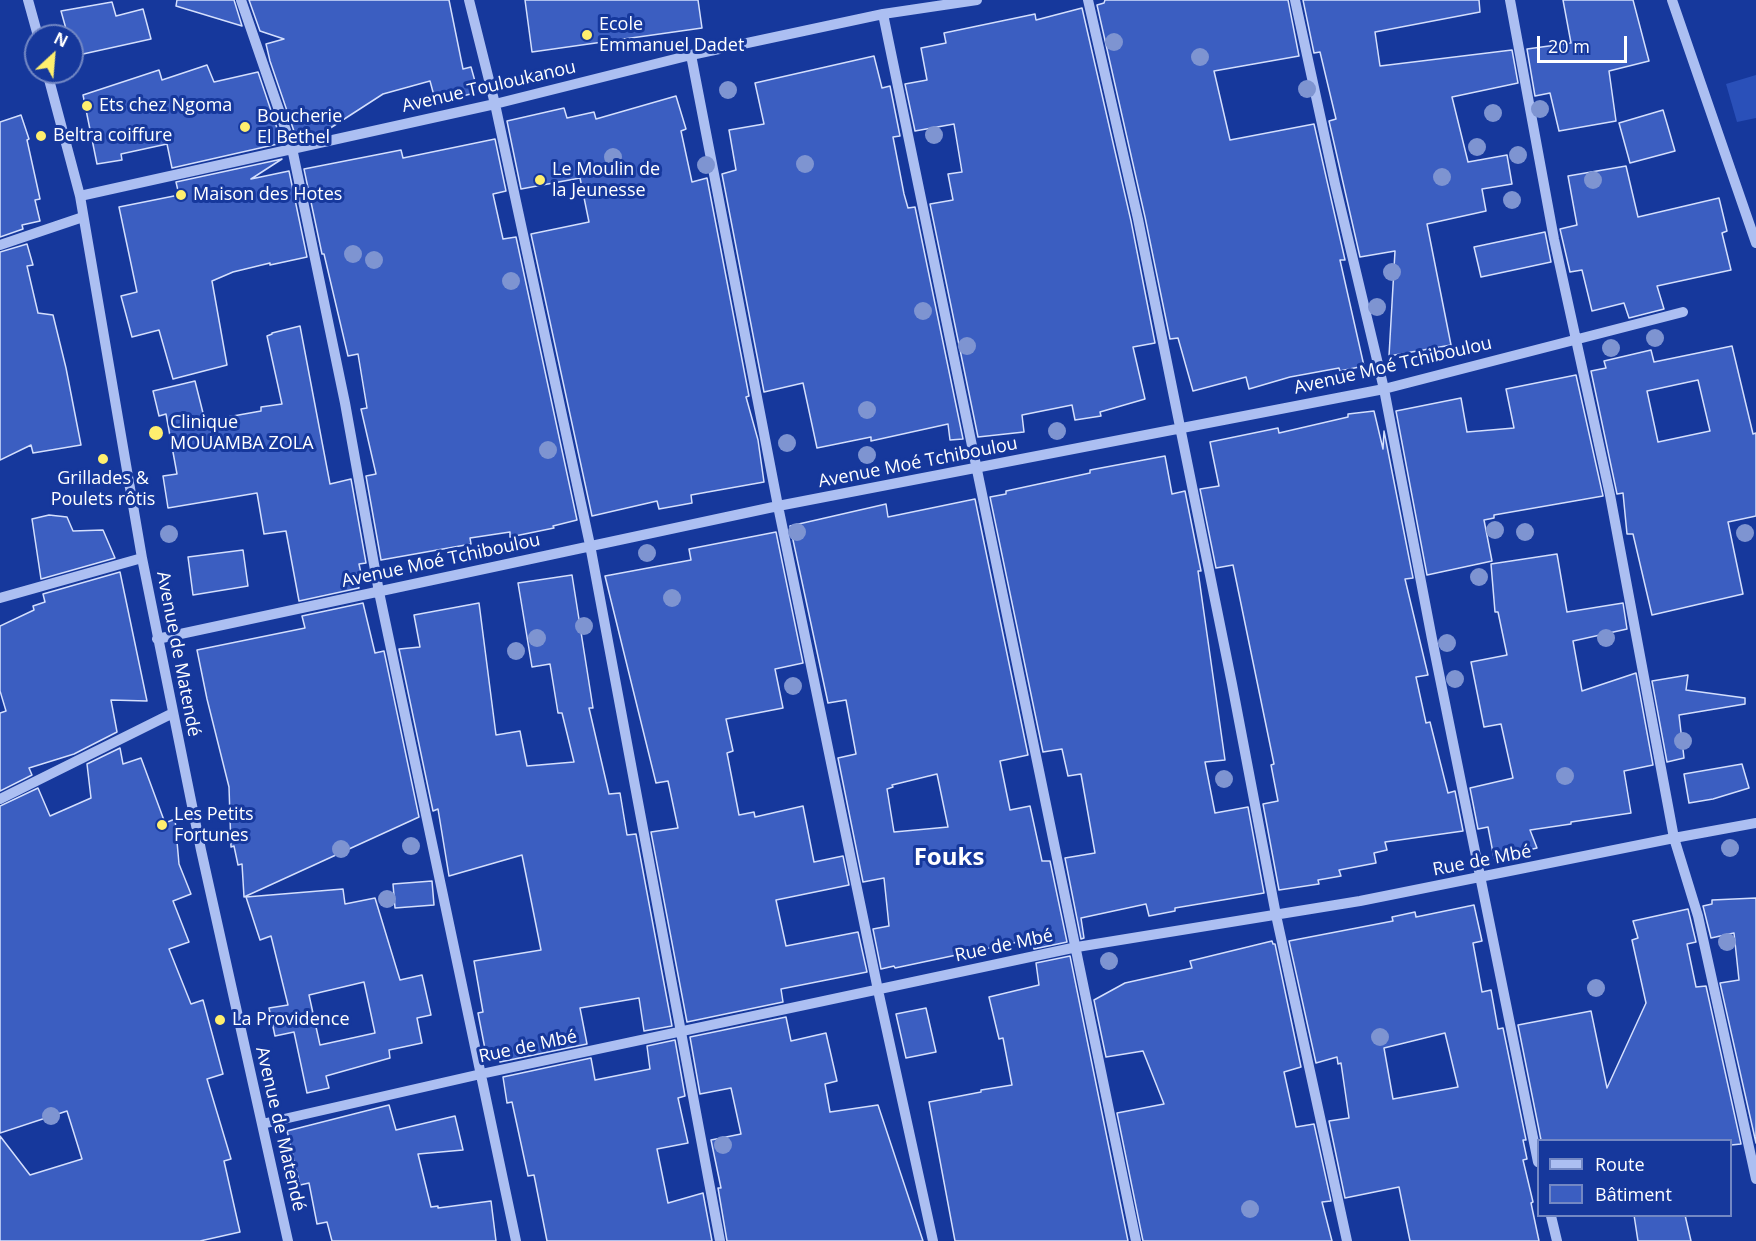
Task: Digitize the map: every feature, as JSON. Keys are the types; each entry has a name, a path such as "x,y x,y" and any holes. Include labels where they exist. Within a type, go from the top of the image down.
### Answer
{"street":[{"path":"28,0 35,24"},
{"path":"241,0 292,148 345,403 379,592 516,1241"},
{"path":"469,0 495,104 590,545 720,1241"},
{"name":"Avenue Touloukanou","path":"80,196 495,104 691,55 883,14 977,0"},
{"path":"1088,0 1138,219 1276,915 1347,1241"},
{"path":"1295,0 1335,184 1384,389 1432,639 1537,1152"},
{"path":"1510,0 1575,339 1610,495 1674,838 1698,916 1756,1179"},
{"path":"1672,0 1756,243"},
{"path":"883,14 1136,1241"},
{"path":"691,55 778,506 878,990 933,1241"},
{"name":"Avenue de Matendé","path":"50,84 80,196 141,558 201,850 288,1241"},
{"path":"0,245 83,217"},
{"name":"Avenue Moé Tchiboulou","path":"158,639 778,506 1384,389 1683,312"},
{"path":"0,598 141,558"},
{"path":"0,799 173,713"},
{"name":"Rue de Mbé","path":"262,1124 481,1074 1077,947 1360,902 1756,823"},
{"path":"1551,1217 1557,1241"}],"shaded area":[{"path":"1756,75 1756,118 1737,122 1726,84"}],"building":[{"path":"177,0 234,0 242,26 176,6"},
{"path":"249,0 449,0 463,69 471,67 478,92 436,103 430,81 383,94 318,136 297,140 266,44 284,39 260,31"},
{"name":"Ecole Emmanuel Dadet","path":"525,0 698,0 702,28 532,52"},
{"path":"1105,0 1288,0 1299,56 1214,71 1230,140 1314,124 1345,260 1340,260 1364,366 1290,377 1249,389 1246,377 1193,391 1178,338 1170,339 1097,5 1104,3"},
{"path":"1303,0 1479,0 1480,12 1375,32 1380,66 1512,50 1518,83 1452,97 1468,162 1507,155 1512,184 1482,189 1486,211 1427,224 1451,345 1389,356 1395,251 1360,257 1329,121 1336,119 1320,52 1314,53"},
{"path":"1563,0 1633,0 1649,61 1609,71 1616,121 1559,131 1550,93 1535,96 1527,49 1571,43"},
{"path":"112,2 116,16 143,9 151,39 84,54 84,24 65,24 61,11"},
{"path":"1082,8 1131,221 1155,343 1133,347 1145,399 1100,412 1101,416 1075,420 1072,405 1022,415 1024,432 978,437 930,204 953,200 948,174 962,172 954,124 915,131 905,84 927,80 921,48 946,43 944,33 1035,14 1036,20"},
{"path":"874,56 882,88 890,86 900,136 893,137 904,194 908,208 915,207 963,439 950,440 948,424 871,441 871,437 817,448 803,383 764,392 722,174 736,170 729,130 764,124 755,83"},
{"path":"207,65 214,82 258,72 282,143 172,168 167,144 121,154 122,160 97,164 83,95 159,70 162,80"},
{"path":"676,96 686,129 681,131 692,182 707,178 749,396 746,397 758,440 764,482 691,495 692,503 659,509 657,501 592,516 531,234 589,222 580,178 521,189 507,121 564,108 567,118 594,112 596,119"},
{"path":"1663,110 1675,151 1630,163 1619,123"},
{"path":"21,115 29,139 27,140 40,199 35,200 40,221 22,225 23,229 0,237 0,122"},
{"path":"495,139 506,191 493,194 503,239 516,237 577,520 553,526 554,528 510,537 510,532 470,538 471,544 381,560 366,476 376,474 361,409 367,408 358,354 348,356 324,254 322,254 304,169 401,150 403,158"},
{"path":"282,159 251,179 289,171 307,257 233,272 212,281 227,365 173,379 159,330 132,337 121,296 137,292 119,207 179,195 176,182"},
{"path":"1626,166 1638,217 1719,198 1727,231 1722,233 1731,270 1657,286 1664,309 1629,318 1624,303 1592,311 1582,270 1570,272 1560,229 1577,225 1568,176"},
{"path":"1545,232 1551,262 1481,277 1474,247"},
{"path":"27,244 33,265 27,266 38,313 53,315 81,445 33,453 31,445 0,460 0,252"},
{"path":"300,326 330,484 351,479 366,563 359,564 361,573 355,574 359,588 299,601 286,531 264,534 257,493 168,508 163,476 177,474 166,414 159,416 153,391 195,381 205,421 261,411 261,407 282,404 267,336"},
{"path":"1732,346 1753,434 1756,433 1756,516 1728,522 1743,594 1652,615 1633,534 1627,534 1623,493 1617,494 1591,371 1606,368 1604,361 1651,350 1654,362","holes":["1698,380 1710,431 1658,442 1647,391"]},
{"path":"1576,375 1603,496 1494,515 1494,518 1484,520 1492,561 1427,575 1396,411 1461,398 1467,432 1514,428 1506,389"},
{"path":"1374,411 1383,449 1384,431 1413,578 1405,579 1428,675 1416,677 1426,723 1430,722 1448,793 1455,791 1463,831 1385,842 1387,850 1374,853 1376,863 1339,870 1341,876 1318,880 1319,884 1279,890 1263,804 1278,801 1271,765 1274,764 1233,565 1216,568 1200,489 1219,486 1210,442 1278,428 1279,433 1348,417 1348,414"},
{"path":"1165,456 1172,494 1185,491 1201,571 1198,571 1225,760 1205,762 1215,813 1248,807 1264,893 1175,908 1175,911 1149,916 1146,904 1081,918 1084,938 1081,939 1065,858 1095,853 1081,774 1068,776 1062,749 1043,752 990,497 1006,494 1006,491 1090,473 1090,470"},
{"path":"975,499 1028,755 1000,761 1010,810 1030,806 1042,861 1050,861 1067,942 1034,949 1032,939 881,969 873,929 889,926 884,878 863,882 838,758 856,754 846,700 828,703 790,526 886,504 888,517","holes":["937,774 948,827 894,832 887,789 893,787 892,785"]},
{"path":"49,515 67,517 73,531 103,530 115,558 41,579 32,519"},
{"path":"776,532 803,663 775,669 783,708 726,719 733,751 727,753 739,815 754,812 755,817 803,806 814,862 843,856 849,885 776,900 786,946 858,932 867,972 781,989 783,1002 687,1022 651,832 678,828 668,781 656,783 605,576 691,560 689,549"},
{"path":"243,550 248,586 193,595 188,557"},
{"path":"1557,554 1567,612 1623,603 1627,629 1573,641 1582,691 1636,673 1653,765 1624,771 1631,813 1530,830 1537,848 1494,858 1488,827 1478,829 1470,788 1513,778 1501,724 1484,727 1471,662 1507,655 1498,612 1495,612 1491,564"},
{"path":"120,572 147,701 111,700 117,732 74,754 29,768 32,775 0,791 0,713 6,711 0,691 0,626 34,610 33,606 45,602 43,594"},
{"path":"572,575 593,708 589,708 609,794 620,793 627,835 636,834 672,1026 644,1031 639,998 580,1008 587,1044 500,1062 498,1052 486,1054 478,1013 483,1012 474,961 541,950 522,855 449,876 438,809 433,811 399,649 420,647 414,615 479,603 496,735 520,731 527,766 574,762 562,713 558,713 550,664 532,667 518,583"},
{"path":"363,603 375,653 384,651 419,817 244,897 242,864 238,865 234,846 231,847 229,787 197,650 305,628 302,616"},
{"path":"1688,675 1686,690 1745,698 1745,704 1679,715 1684,758 1667,762 1652,681"},
{"path":"120,748 123,764 141,758 165,823 175,819 179,864 191,894 173,901 189,942 169,949 191,1004 203,1000 223,1074 207,1079 231,1159 224,1161 240,1232 200,1241 0,1241 0,1136 30,1175 82,1159 67,1111 0,1133 0,806 38,788 50,816 91,798 87,764"},
{"path":"1742,764 1749,788 1713,799 1689,803 1684,774"},
{"path":"432,881 434,905 395,908 393,884"},
{"path":"343,889 345,904 375,898 400,980 422,975 431,1015 417,1018 422,1043 389,1050 390,1058 326,1076 329,1088 307,1093 294,1032 275,1036 269,1008 288,1005 271,936 260,940 246,897","holes":["364,982 375,1033 320,1045 309,995"]},
{"path":"1756,898 1756,1143 1720,983 1739,980 1734,933 1711,938 1703,906 1712,904 1712,900"},
{"path":"1474,905 1482,941 1473,943 1482,992 1491,990 1498,1029 1503,1028 1526,1140 1523,1140 1527,1159 1523,1160 1539,1241 1410,1241 1399,1187 1345,1198 1329,1121 1349,1118 1341,1063 1338,1064 1337,1057 1316,1063 1289,941 1393,921 1392,917 1415,912 1416,917","holes":["1445,1033 1458,1087 1393,1099 1384,1048"]},
{"path":"1688,909 1696,942 1687,944 1696,987 1706,986 1741,1144 1732,1145 1732,1139 1541,1139 1518,1025 1591,1011 1607,1088 1646,1003 1632,940 1638,938 1633,921"},
{"path":"1272,941 1275,944 1301,1067 1284,1072 1296,1127 1314,1124 1331,1201 1322,1202 1332,1241 1143,1241 1117,1113 1164,1104 1143,1051 1106,1057 1094,1000 1125,983 1192,968 1190,961"},
{"path":"1070,956 1128,1241 955,1241 929,1102 1012,1085 1003,1038 999,1039 989,997 1039,985 1036,963"},
{"path":"926,1008 936,1052 906,1058 896,1014"},
{"path":"786,1017 791,1041 826,1033 837,1081 825,1084 830,1112 878,1105 923,1241 727,1241 718,1188 721,1188 711,1140 741,1134 731,1088 700,1094 690,1037"},
{"path":"675,1040 685,1096 678,1098 688,1143 657,1149 668,1203 703,1193 712,1241 547,1241 534,1175 528,1176 512,1102 507,1103 503,1077 591,1058 595,1080 650,1069 647,1046"},
{"path":"389,1105 396,1130 455,1116 463,1150 418,1154 431,1207 491,1201 496,1241 332,1241 327,1222 317,1224 309,1183 300,1185 287,1131"},
{"path":"1634,1217 1685,1217 1691,1241 1638,1241"}],"place":[{"name":"Ecole Emmanuel Dadet","path":"587,35"},
{"name":"Ets chez Ngoma","path":"87,106"},
{"name":"Boucherie El Bethel","path":"245,127"},
{"name":"Beltra coiffure","path":"41,136"},
{"name":"Le Moulin de la Jeunesse","path":"540,180"},
{"name":"Maison des Hotes","path":"181,195"},
{"name":"Clinique MOUAMBA ZOLA","path":"156,433"},
{"name":"Grillades & Poulets rôtis","path":"103,459"},
{"name":"Les Petits Fortunes","path":"162,825"},
{"name":"La Providence","path":"220,1020"}],"district":[{"name":"Fouks","path":"949,858"}]}
